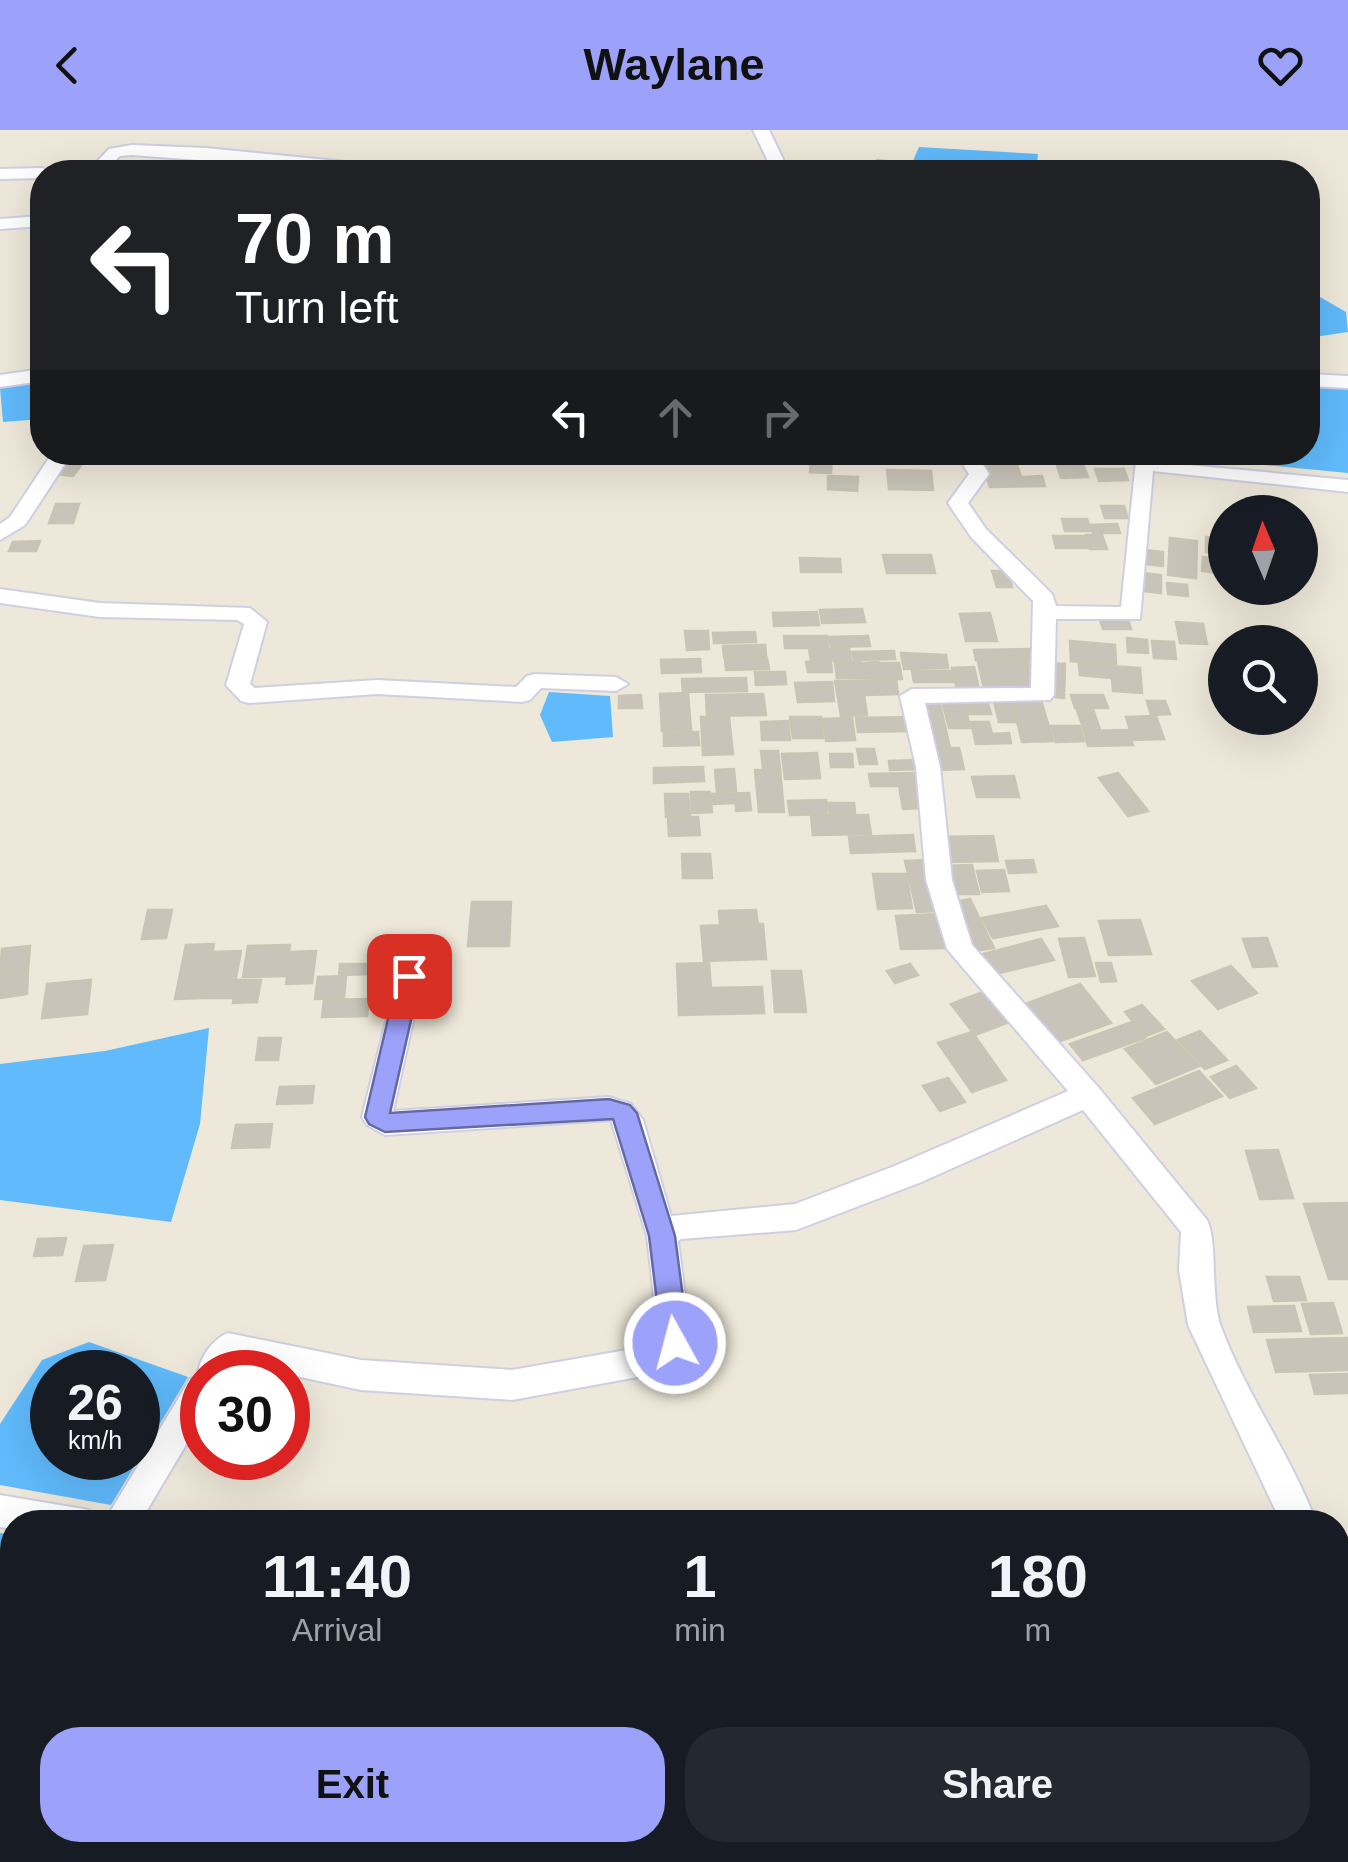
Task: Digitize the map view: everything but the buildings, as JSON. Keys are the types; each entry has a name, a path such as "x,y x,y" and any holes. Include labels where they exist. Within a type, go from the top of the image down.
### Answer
{"street":[{"path":"761,130 775,160"},
{"path":"107,160 115,152 132,150 283,160"},
{"path":"0,174 30,173"},
{"path":"0,224 30,222"},
{"path":"0,381 30,377"},
{"path":"1320,381 1348,382"},
{"path":"0,534 18,522 55,465"},
{"path":"974,465 979,474 958,503 978,532 1044,600 1042,695 912,696 928,767 940,880 960,949 1088,1095 1196,1229 1196,1270 1204,1325 1293,1510"},
{"path":"1044,612 1132,614 1142,465"},
{"path":"1151,465 1348,486"},
{"path":"0,596 100,610 242,613 256,622 238,685 250,696 378,687 522,695 535,681 616,684"},
{"path":"310,1364 361,1375 512,1385 665,1358 675,1343 662,1236 628,1120 622,1112 609,1108 385,1123 378,1117 409,976"},
{"path":"662,1236 675,1227 796,1218 1088,1095"},
{"path":"128,1510 180,1425"}],"water":[{"path":"919,147 1038,154 1037,160 913,160"},
{"path":"1320,297 1346,312 1348,332 1320,336"},
{"path":"30,383 30,420 3,422 0,388"},
{"path":"1320,386 1348,387 1348,473 1264,465 1320,465"},
{"path":"549,692 610,696 613,737 552,742 540,715"},
{"path":"209,1028 200,1124 171,1222 0,1200 0,1064 105,1051"},
{"path":"89,1342 112,1350 68,1350"},
{"path":"160,1367 180,1374 180,1390 160,1424"},
{"path":"30,1378 30,1480 126,1480 111,1505 0,1485 0,1424"}],"route":[{"path":"409,976 378,1117 385,1123 609,1108 622,1112 628,1120 662,1236 675,1343"}]}
